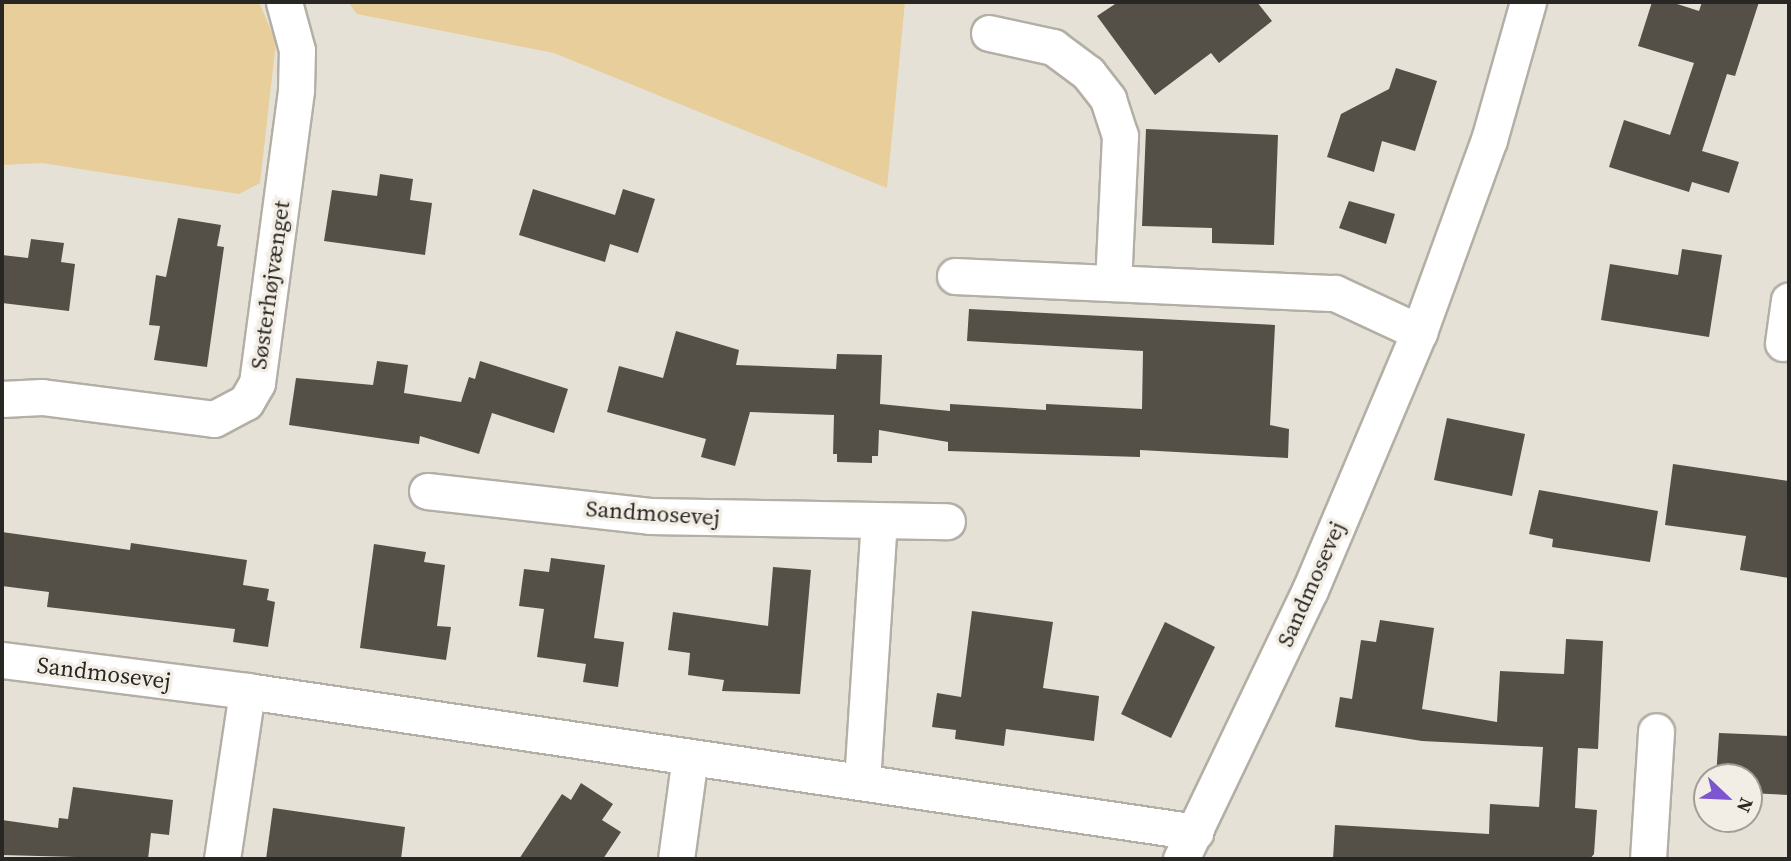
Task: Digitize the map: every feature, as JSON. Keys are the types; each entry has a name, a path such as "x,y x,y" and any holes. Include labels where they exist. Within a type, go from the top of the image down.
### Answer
{"street":[{"name":"Søsterhøjvænget","path":"2,399 42,397 214,418 246,402 257,383 296,90 297,50 284,2"},
{"name":"Sandmosevej","path":"2,660 247,691 862,782 1189,846 1310,590 1419,332 1489,140 1528,2"},
{"path":"989,33 1053,47 1088,73 1108,99 1120,136 1113,283"},
{"path":"954,276 1335,293 1419,332"},
{"path":"1783,342 1789,300"},
{"name":"Sandmosevej","path":"427,491 650,516 947,522"},
{"path":"862,782 879,522"},
{"path":"222,859 247,691"},
{"path":"1648,859 1656,731"},
{"path":"676,859 690,757"}],"shaded area":[{"path":"2,2 259,2 276,42 260,183 239,194 42,163 2,165"},
{"path":"348,2 905,2 887,188 554,53 357,14"}],"building":[{"path":"1118,2 1257,2 1272,21 1219,63 1211,53 1155,95 1097,16"},
{"path":"1652,2 1671,2 1699,11 1702,2 1759,2 1735,76 1727,74 1702,151 1739,162 1729,193 1692,182 1689,192 1609,167 1624,120 1670,135 1694,63 1638,46"},
{"path":"1396,68 1437,81 1415,151 1382,141 1374,172 1327,157 1341,114 1389,89"},
{"path":"1146,129 1278,135 1274,245 1212,243 1212,228 1142,226"},
{"path":"380,174 413,179 410,200 432,203 425,255 324,241 332,190 377,196"},
{"path":"533,189 615,215 623,189 655,199 638,253 610,244 605,262 519,235"},
{"path":"1349,201 1395,214 1386,244 1339,228"},
{"path":"178,218 221,225 217,246 224,247 207,367 154,360 160,326 149,325 156,275 166,277"},
{"path":"31,239 64,243 61,262 75,264 69,311 2,303 2,255 28,258"},
{"path":"1682,249 1722,255 1709,337 1601,320 1610,264 1678,275"},
{"path":"969,309 1275,325 1270,425 1289,429 1288,458 1140,450 1140,457 948,451 948,442 879,430 878,456 872,456 872,463 837,462 837,454 833,454 834,415 750,412 735,466 701,457 706,439 607,412 619,366 663,378 676,331 739,350 736,365 836,369 837,354 882,355 880,404 950,411 950,404 1046,410 1046,404 1142,409 1143,351 967,341"},
{"path":"377,361 408,365 404,393 461,402 469,377 475,379 480,361 568,389 554,433 492,413 479,454 420,436 419,444 289,425 296,378 373,385"},
{"path":"1447,418 1525,434 1512,496 1434,480"},
{"path":"1673,464 1789,481 1789,578 1740,570 1746,536 1665,525"},
{"path":"1539,490 1658,511 1650,562 1552,547 1553,539 1529,534"},
{"path":"2,532 130,550 131,543 247,560 243,585 269,589 267,600 275,602 268,647 233,642 235,629 47,607 49,592 2,586"},
{"path":"374,544 426,552 424,562 445,565 437,626 451,627 446,660 360,648"},
{"path":"551,558 605,565 594,638 624,642 618,687 583,682 586,664 537,657 544,609 519,606 524,569 549,572"},
{"path":"773,567 811,570 800,694 722,691 724,680 688,675 690,653 668,650 673,612 768,626"},
{"path":"972,611 1053,622 1043,688 1099,696 1094,741 1006,729 1004,746 955,739 956,730 932,727 937,693 961,697"},
{"path":"1380,620 1434,628 1422,709 1497,722 1500,671 1564,674 1566,639 1603,641 1598,749 1578,748 1575,808 1597,810 1594,854 1590,859 1333,859 1335,825 1489,834 1490,804 1539,807 1543,747 1422,741 1335,727 1340,697 1352,699 1361,640 1376,642"},
{"path":"1165,622 1215,647 1171,738 1121,714"},
{"path":"1719,733 1789,736 1789,795 1763,794 1763,763 1717,763"},
{"path":"581,783 613,804 602,820 621,832 603,859 519,859 562,794 571,800"},
{"path":"73,787 173,800 169,835 151,833 148,859 2,855 2,820 58,828 59,818 68,819"},
{"path":"273,808 405,827 401,859 266,859"}]}
